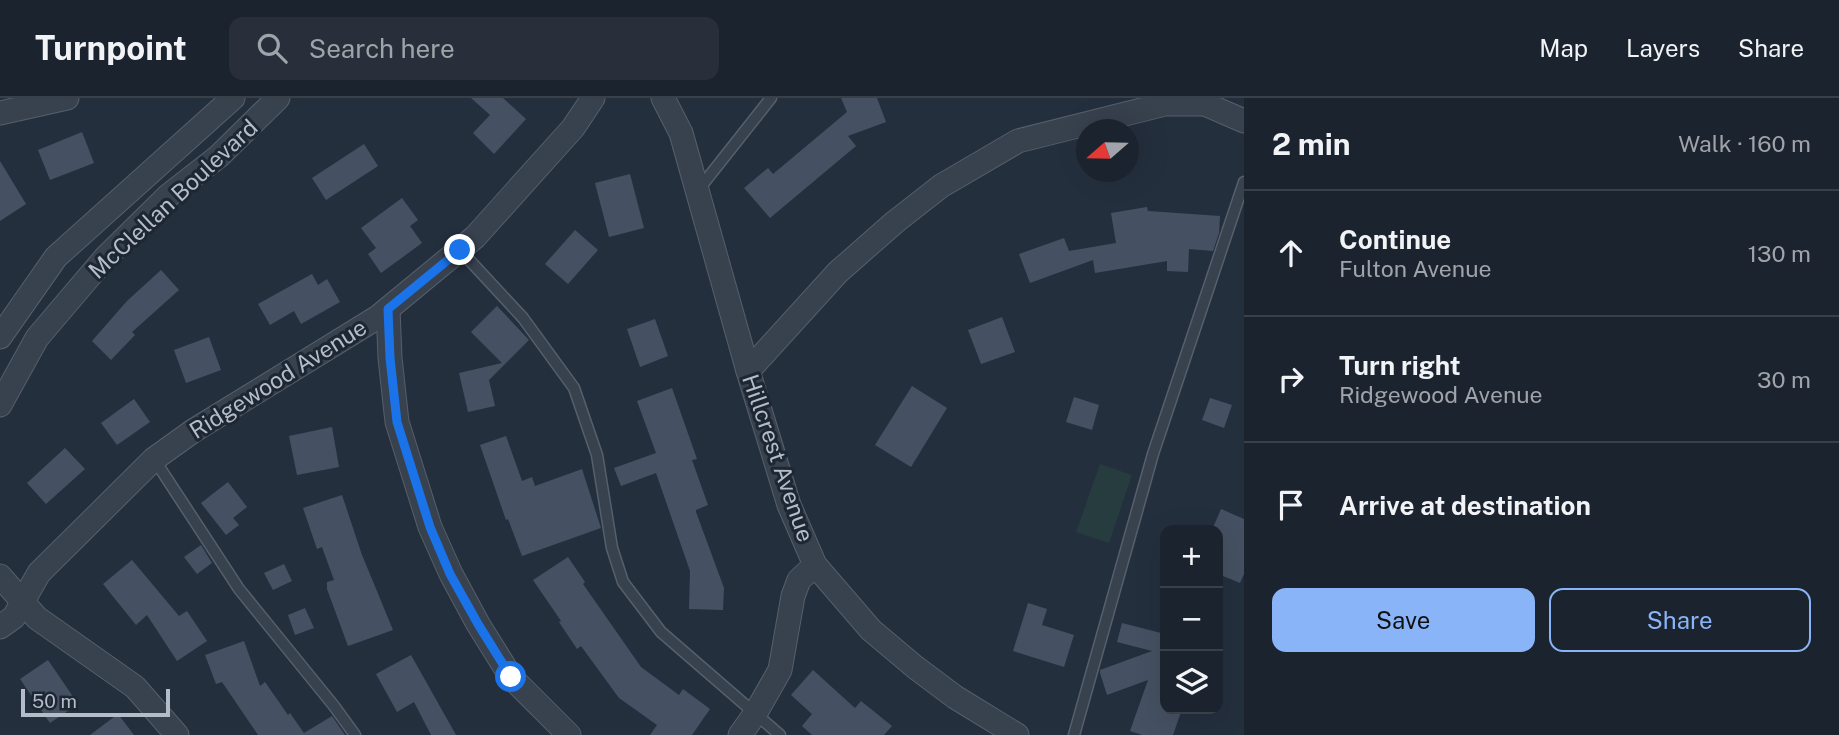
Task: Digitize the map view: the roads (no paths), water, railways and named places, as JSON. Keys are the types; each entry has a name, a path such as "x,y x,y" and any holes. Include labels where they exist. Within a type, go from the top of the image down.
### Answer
{"street":[{"path":"10,107 67,98"},
{"name":"McClellan Boulevard","path":"0,337 56,257 233,98"},
{"name":"McClellan Boulevard","path":"0,405 37,338 105,258 169,195 219,156 278,98"},
{"name":"Ridgewood Avenue","path":"0,628 14,617 39,573 154,459 193,431 388,309 475,237 573,128 593,98"},
{"name":"Hillcrest Avenue","path":"663,98 681,133 789,505 815,565 871,630 955,697 1017,735"},
{"path":"748,371 838,272 895,222 942,186 1018,141 1164,104 1203,101 1244,121"},
{"path":"388,309 397,422 430,527 450,574 511,677 569,735"},
{"path":"740,735 780,670 793,596 799,580 815,565"},
{"path":"0,576 37,618 135,687 177,735"}],"lane":[{"path":"697,191 771,98"},
{"path":"1074,735 1153,454 1244,182"},
{"path":"460,250 523,318 574,388 597,455 612,548 623,582 661,632 780,735"},
{"path":"154,459 239,589 355,735"}]}
